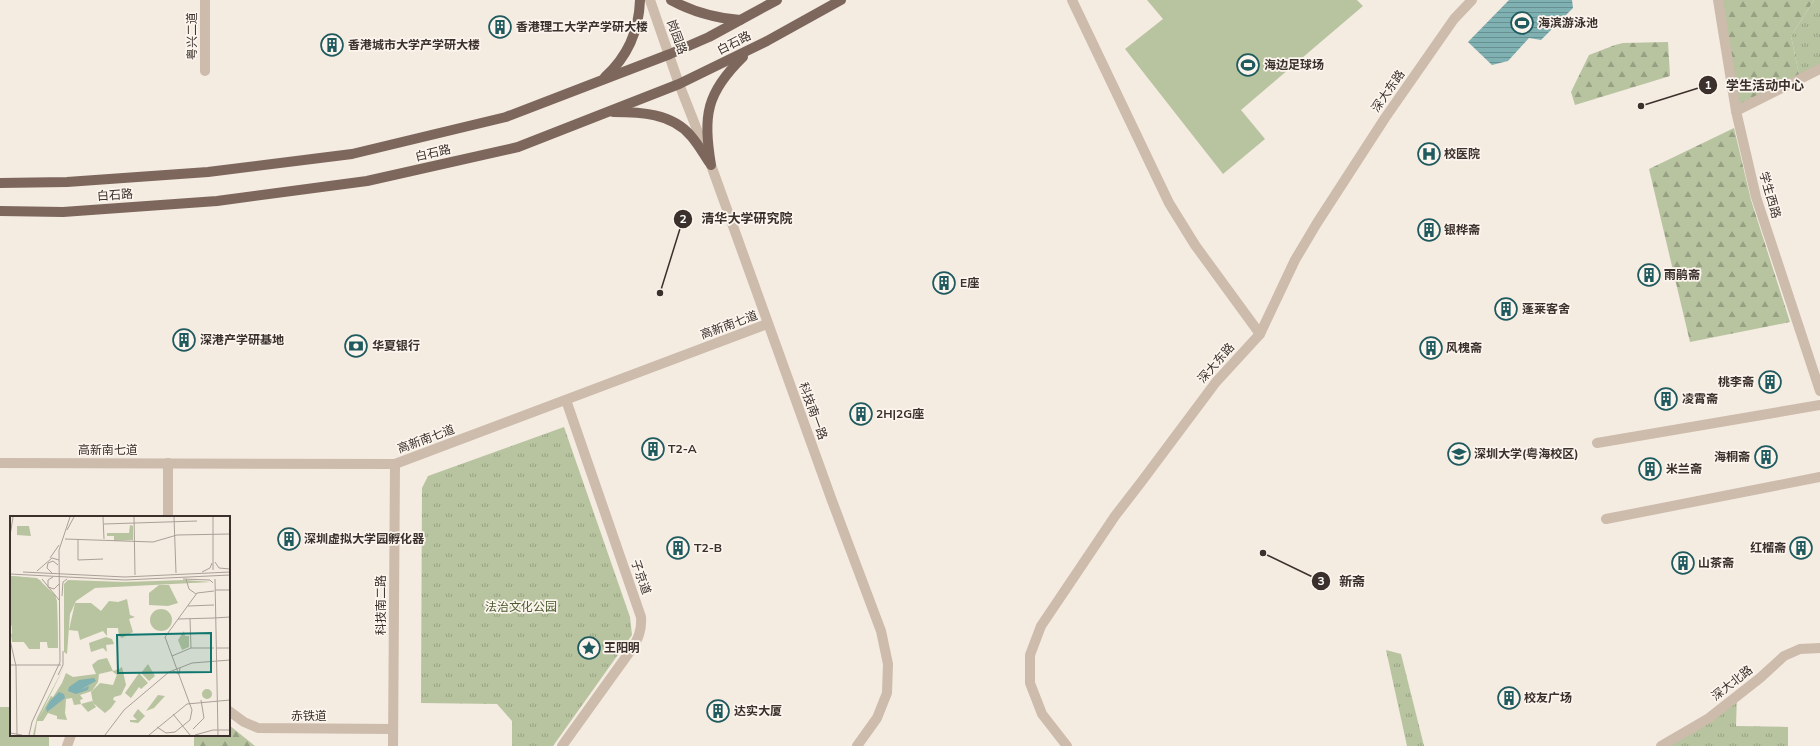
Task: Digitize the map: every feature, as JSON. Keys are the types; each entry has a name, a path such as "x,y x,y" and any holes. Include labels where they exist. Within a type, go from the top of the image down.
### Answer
{"main road":[{"path":"601,81 616,67 630,44 637,24 640,0"},
{"path":"670,0 703,14 725,19 740,20"},
{"name":"白石路","path":"0,183 67,182 208,172 352,154 506,117 670,54 709,37 777,0"},
{"name":"白石路","path":"0,211 63,212 217,202 367,181 518,147 680,84 751,49 841,0"},
{"path":"711,165 707,140 708,115 713,94 720,82 730,70 751,49"},
{"path":"608,112 635,112 652,114 679,125 691,135 711,165"}],"street":[{"name":"粤兴二道","path":"205,0 205,72"},
{"name":"岗园路","path":"650,0 680,84"},
{"path":"1072,0 1169,203 1195,245 1260,334"},
{"name":"深大东路","path":"1067,746 1042,714 1030,684 1030,655 1041,626 1115,516 1216,382 1260,334 1295,260 1326,210 1385,118 1454,19 1472,0"},
{"name":"学生西路","path":"1718,0 1736,112 1756,197 1820,391"},
{"path":"1736,112 1820,69"},
{"name":"科技南一路","path":"680,84 881,631 886,649 889,680 887,693 877,718 857,746"},
{"name":"高新南七道","path":"0,463 395,464 767,324"},
{"name":"子京道","path":"562,746 632,650 640,636 641,623 641,617 566,400"},
{"path":"1597,443 1820,406"},
{"path":"168,463 168,516"},
{"name":"科技南二路","path":"393,746 395,464"},
{"path":"1606,519 1820,477"},
{"name":"深大北路","path":"1661,746 1709,718 1760,678 1784,656 1800,649 1820,648"},
{"name":"赤铁道","path":"230,712 244,722 258,728 393,729"},
{"path":"67,746 71,736"}],"green space":[{"path":"1147,0 1357,0 1363,6 1241,110 1265,139 1223,174 1125,49 1163,19"},
{"path":"1718,0 1814,0 1791,36 1800,79 1736,111"},
{"path":"1814,0 1820,0 1820,69 1800,79 1791,36"},
{"path":"1668,42 1670,76 1575,105 1571,92 1589,55 1623,43"},
{"path":"1734,128 1751,200 1790,322 1690,342 1649,169"},
{"name":"法治文化公园","path":"564,427 630,617 632,635 553,746 512,746 512,721 497,704 421,703 422,488 428,476"},
{"path":"1386,650 1401,654 1424,746 1407,746"},
{"path":"1737,695 1736,726 1788,727 1788,746 1661,746"},
{"path":"0,707 10,707 10,736 49,736 49,746 0,746"},
{"path":"230,726 255,746 194,746 194,736 230,736"}],"water":[{"name":"海滨游泳池","path":"1509,0 1572,0 1573,8 1541,40 1529,38 1508,61 1492,65 1468,42"}],"place":[{"name":"海滨游泳池","path":"1522,23"},
{"name":"香港理工大学产学研大楼","path":"500,27"},
{"name":"香港城市大学产学研大楼","path":"332,45"},
{"name":"海边足球场","path":"1248,65"},
{"name":"学生活动中心","path":"1641,106"},
{"name":"校医院","path":"1429,154"},
{"name":"银桦斋","path":"1429,230"},
{"name":"雨鹃斋","path":"1649,275"},
{"name":"E座","path":"944,283"},
{"name":"清华大学研究院","path":"660,293"},
{"name":"蓬莱客舍","path":"1506,309"},
{"name":"深港产学研基地","path":"184,340"},
{"name":"华夏银行","path":"356,346"},
{"name":"风槐斋","path":"1431,348"},
{"name":"桃李斋","path":"1770,382"},
{"name":"凌霄斋","path":"1666,399"},
{"name":"2H|2G座","path":"861,414"},
{"name":"T2-A","path":"653,449"},
{"name":"深圳大学(粤海校区)","path":"1459,454"},
{"name":"海桐斋","path":"1766,457"},
{"name":"米兰斋","path":"1650,469"},
{"name":"深圳虚拟大学园孵化器","path":"289,539"},
{"name":"T2-B","path":"678,548"},
{"name":"红榴斋","path":"1801,548"},
{"name":"新斋","path":"1263,553"},
{"name":"山茶斋","path":"1683,563"},
{"name":"王阳明","path":"589,648"},
{"name":"校友广场","path":"1509,698"},
{"name":"达实大厦","path":"718,711"}]}
